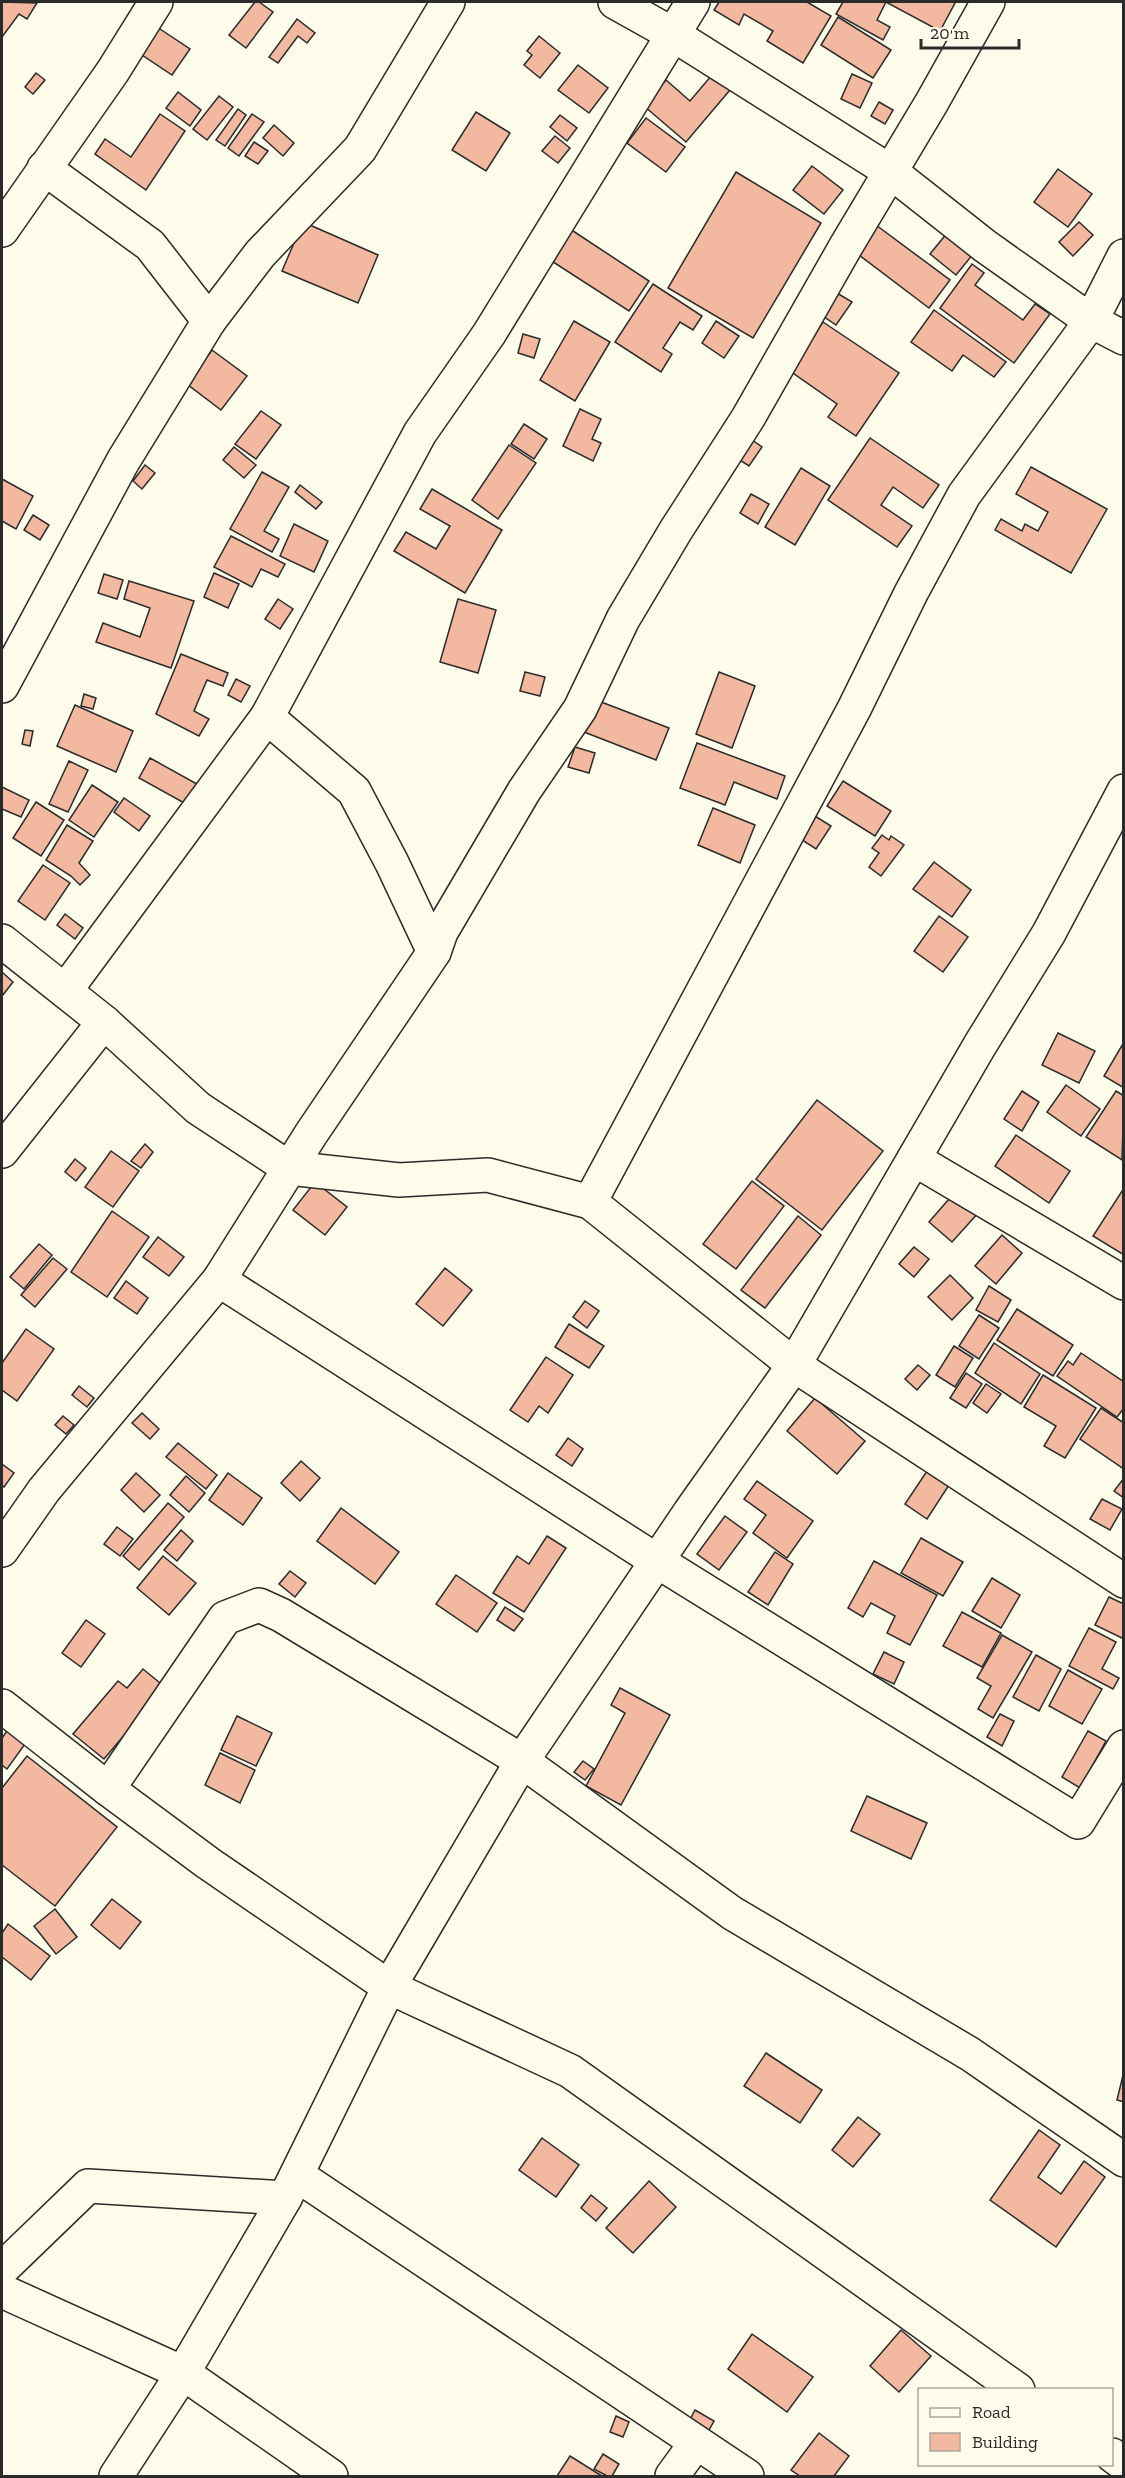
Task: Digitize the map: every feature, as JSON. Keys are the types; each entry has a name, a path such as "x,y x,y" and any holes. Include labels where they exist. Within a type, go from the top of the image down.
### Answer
{"street":[{"path":"2,230 113,71 156,2"},
{"path":"2,686 123,461 209,321 260,254 360,149 448,2"},
{"path":"615,2 674,35 891,172 985,246 1091,321 1124,338"},
{"path":"65,991 267,717 420,433 489,333 693,2"},
{"path":"2,1550 44,1490 219,1280 289,1168 434,952 441,932 524,791 580,709 623,619 676,530 748,418 987,2"},
{"path":"44,168 150,245 209,321"},
{"path":"590,1202 849,720 911,592 964,495 1091,321 1124,256"},
{"path":"267,717 354,791 392,863 434,952"},
{"path":"116,2476 183,2373 291,2186 389,1987 522,1761 657,1561 794,1365 1049,933 1124,791"},
{"path":"2,941 104,1022 198,1108 289,1168 399,1180 488,1175 590,1202 794,1365 1124,1581"},
{"path":"2,1150 104,1022"},
{"path":"914,1159 1124,1283"},
{"path":"219,1280 657,1561 1078,1822 1124,1747"},
{"path":"108,1789 225,1618 259,1605 281,1615 522,1761 732,1913 970,2054 1124,2160"},
{"path":"2,1706 208,1863 389,1987 570,2071 1015,2388"},
{"path":"2,2269 88,2186 291,2186 747,2476"},
{"path":"2,2292 183,2373 331,2476"},
{"path":"672,2476 696,2443"}],"building":[{"path":"2,2 37,3 27,19 19,14 2,37"},
{"path":"255,2 259,2 273,12 246,48 229,35"},
{"path":"719,2 807,2 831,16 803,63 767,41 773,31 744,14 739,25 714,10"},
{"path":"843,2 886,2 877,20 890,27 883,40 836,14"},
{"path":"886,2 953,2 955,3 940,31"},
{"path":"838,17 891,50 873,78 821,45"},
{"path":"297,19 315,33 307,43 298,36 278,63 269,57"},
{"path":"154,25 190,49 172,75 136,51"},
{"path":"539,36 560,53 540,78 524,65 532,55 527,51"},
{"path":"578,65 608,88 589,113 558,90"},
{"path":"717,69 735,84 686,142 644,106 666,80 690,101"},
{"path":"36,73 45,80 33,94 25,87"},
{"path":"852,74 872,83 860,108 841,99"},
{"path":"178,92 201,110 190,126 166,108"},
{"path":"219,96 233,107 207,140 193,129"},
{"path":"879,102 893,110 885,124 871,116"},
{"path":"238,109 246,115 225,146 216,140"},
{"path":"476,112 510,133 486,171 452,150"},
{"path":"160,114 185,131 146,190 95,154 105,139 131,157"},
{"path":"252,114 264,122 239,156 228,148"},
{"path":"560,115 577,128 567,141 550,127"},
{"path":"646,118 685,147 666,172 627,143"},
{"path":"274,125 294,143 283,156 263,138"},
{"path":"555,136 570,148 558,163 542,151"},
{"path":"254,142 268,151 258,164 245,156"},
{"path":"812,166 843,190 824,214 793,190"},
{"path":"1058,169 1092,194 1068,227 1034,202"},
{"path":"736,172 821,223 753,338 668,288"},
{"path":"303,222 378,255 358,303 282,271"},
{"path":"1079,222 1093,235 1073,256 1059,242"},
{"path":"876,225 950,280 929,308 855,252"},
{"path":"952,227 978,248 956,275 930,254"},
{"path":"570,229 649,281 629,311 550,260"},
{"path":"972,264 984,273 975,285 1023,320 1035,304 1050,314 1014,363 940,308"},
{"path":"653,284 702,316 693,330 680,322 663,348 672,354 661,372 615,342"},
{"path":"832,290 852,302 836,325 817,312"},
{"path":"934,310 1006,362 994,377 963,355 952,371 911,342"},
{"path":"574,321 610,342 575,401 540,380"},
{"path":"716,321 739,336 724,358 702,343"},
{"path":"823,322 899,373 856,436 828,417 837,404 790,371"},
{"path":"523,334 540,339 534,358 518,353"},
{"path":"212,350 247,376 221,410 187,384"},
{"path":"580,409 601,419 592,439 601,443 593,461 563,446"},
{"path":"261,411 281,425 256,459 235,444"},
{"path":"524,424 547,439 534,459 511,444"},
{"path":"745,435 762,447 749,466 732,455"},
{"path":"870,438 939,485 923,508 893,487 881,505 912,526 897,547 828,500"},
{"path":"509,445 536,463 498,519 472,500"},
{"path":"234,447 256,465 244,478 223,460"},
{"path":"145,465 155,473 142,489 133,481"},
{"path":"1031,467 1107,509 1071,573 995,530 1001,519 1022,531 1025,524 1038,531 1048,512 1016,494"},
{"path":"801,468 830,486 795,545 765,527"},
{"path":"262,472 289,487 264,531 279,539 272,552 230,529"},
{"path":"2,479 33,496 16,529 2,521"},
{"path":"300,485 322,502 316,509 295,492"},
{"path":"432,489 502,530 465,593 394,551 406,532 436,549 450,526 420,509"},
{"path":"751,494 769,504 758,524 740,513"},
{"path":"33,515 49,525 40,540 24,530"},
{"path":"294,524 328,541 314,572 280,556"},
{"path":"231,536 285,564 278,577 261,569 252,587 214,567"},
{"path":"214,573 239,584 228,608 204,597"},
{"path":"104,574 123,580 117,599 98,593"},
{"path":"129,581 194,601 171,668 96,642 103,623 140,637 150,608 124,599"},
{"path":"278,599 293,609 280,629 265,619"},
{"path":"458,599 496,610 478,673 440,662"},
{"path":"181,654 228,673 223,686 207,680 194,711 209,719 199,736 156,714"},
{"path":"525,672 545,677 540,696 520,691"},
{"path":"719,672 755,686 732,748 696,734"},
{"path":"236,679 250,686 241,702 228,695"},
{"path":"84,694 96,698 93,709 81,706"},
{"path":"596,700 669,728 656,760 584,732"},
{"path":"75,705 133,731 116,772 57,746"},
{"path":"25,730 33,731 30,746 22,744"},
{"path":"697,743 785,776 777,799 734,782 725,805 680,788"},
{"path":"575,747 595,753 589,773 568,767"},
{"path":"150,758 197,784 186,804 139,778"},
{"path":"69,761 88,770 68,812 49,804"},
{"path":"843,781 891,811 875,836 827,806"},
{"path":"92,785 118,802 94,837 69,820"},
{"path":"2,787 29,800 21,817 2,809"},
{"path":"124,798 150,816 139,831 114,812"},
{"path":"36,802 64,820 41,856 13,838"},
{"path":"713,808 755,825 740,863 698,845"},
{"path":"810,813 831,826 816,849 796,836"},
{"path":"67,825 93,841 79,863 90,875 80,885 71,876 46,860"},
{"path":"882,835 889,840 891,836 904,845 881,876 869,867 879,853 872,848"},
{"path":"934,862 971,890 952,917 913,889"},
{"path":"43,865 70,883 45,920 18,901"},
{"path":"65,914 83,928 75,939 57,925"},
{"path":"939,916 968,937 943,972 914,951"},
{"path":"2,972 13,982 2,996"},
{"path":"1058,1033 1095,1051 1079,1083 1042,1065"},
{"path":"1124,1042 1124,1088 1104,1076"},
{"path":"1066,1085 1100,1109 1081,1136 1047,1112"},
{"path":"1022,1091 1039,1102 1022,1131 1004,1119"},
{"path":"1116,1091 1124,1096 1122,1160 1086,1137"},
{"path":"817,1100 883,1151 822,1230 756,1179"},
{"path":"1016,1135 1070,1171 1049,1203 995,1166"},
{"path":"145,1144 153,1152 141,1168 131,1161"},
{"path":"111,1151 139,1171 113,1207 85,1187"},
{"path":"75,1159 86,1168 76,1181 65,1172"},
{"path":"752,1181 784,1206 736,1269 703,1244"},
{"path":"315,1182 347,1207 325,1235 293,1210"},
{"path":"1124,1188 1124,1255 1093,1236"},
{"path":"956,1191 979,1212 952,1242 929,1222"},
{"path":"112,1211 149,1237 107,1297 71,1272"},
{"path":"798,1216 821,1235 765,1308 741,1290"},
{"path":"1002,1235 1022,1253 996,1284 975,1266"},
{"path":"158,1237 184,1257 169,1276 143,1257"},
{"path":"39,1244 52,1255 24,1289 10,1277"},
{"path":"914,1247 929,1259 914,1277 899,1264"},
{"path":"53,1258 67,1269 35,1307 21,1295"},
{"path":"445,1268 472,1290 443,1326 416,1304"},
{"path":"950,1275 973,1298 952,1320 928,1297"},
{"path":"126,1281 148,1298 137,1314 114,1298"},
{"path":"989,1286 1011,1300 998,1322 976,1310"},
{"path":"585,1301 599,1311 587,1328 573,1317"},
{"path":"1017,1309 1073,1345 1053,1376 997,1340"},
{"path":"979,1315 999,1328 979,1359 959,1346"},
{"path":"569,1324 604,1346 589,1368 555,1347"},
{"path":"26,1329 54,1349 17,1401 2,1390 2,1363"},
{"path":"994,1343 1040,1374 1021,1404 975,1373"},
{"path":"954,1346 973,1358 955,1387 936,1375"},
{"path":"1081,1353 1124,1382 1124,1408 1117,1417 1057,1376 1068,1361 1073,1365"},
{"path":"546,1357 573,1375 548,1413 539,1406 528,1422 510,1410"},
{"path":"918,1365 930,1375 917,1390 905,1379"},
{"path":"966,1373 982,1384 966,1408 950,1398"},
{"path":"1043,1375 1096,1408 1065,1458 1044,1446 1056,1426 1024,1407"},
{"path":"986,1384 1001,1394 987,1413 973,1403"},
{"path":"79,1386 94,1398 87,1407 72,1395"},
{"path":"815,1398 865,1441 837,1474 787,1431"},
{"path":"1101,1408 1124,1423 1124,1469 1080,1439"},
{"path":"142,1413 159,1429 150,1439 132,1423"},
{"path":"63,1416 74,1425 66,1434 55,1425"},
{"path":"568,1438 583,1449 572,1466 556,1455"},
{"path":"178,1443 217,1475 206,1489 166,1457"},
{"path":"301,1461 320,1478 300,1501 281,1483"},
{"path":"2,1464 14,1473 4,1487 2,1486"},
{"path":"927,1471 949,1485 927,1519 905,1504"},
{"path":"136,1473 160,1495 144,1512 121,1490"},
{"path":"228,1473 262,1498 243,1525 209,1500"},
{"path":"186,1476 205,1493 189,1512 170,1495"},
{"path":"1124,1478 1124,1498 1114,1491"},
{"path":"757,1481 813,1521 787,1558 753,1533 766,1515 744,1499"},
{"path":"1102,1499 1122,1509 1110,1530 1090,1519"},
{"path":"168,1503 184,1517 139,1570 123,1556"},
{"path":"341,1508 399,1552 375,1584 317,1541"},
{"path":"725,1516 747,1532 719,1570 697,1554"},
{"path":"117,1527 133,1539 120,1556 104,1544"},
{"path":"181,1530 193,1541 177,1561 164,1550"},
{"path":"547,1536 566,1548 524,1612 493,1593 517,1556 529,1564"},
{"path":"921,1538 963,1562 943,1596 901,1573"},
{"path":"775,1552 793,1564 768,1605 748,1592"},
{"path":"163,1556 196,1583 169,1615 137,1588"},
{"path":"874,1561 937,1595 910,1645 887,1633 895,1616 871,1603 863,1617 848,1608"},
{"path":"290,1571 306,1583 295,1597 279,1584"},
{"path":"456,1575 497,1603 477,1632 436,1604"},
{"path":"992,1578 1020,1595 1001,1628 972,1611"},
{"path":"1109,1597 1124,1604 1124,1639 1095,1625"},
{"path":"505,1607 523,1619 514,1631 497,1620"},
{"path":"962,1612 1001,1633 982,1667 943,1646"},
{"path":"86,1620 105,1634 81,1667 62,1653"},
{"path":"1089,1628 1116,1642 1102,1669 1119,1678 1113,1689 1069,1666"},
{"path":"1002,1635 1032,1652 993,1718 978,1709 991,1686 977,1678"},
{"path":"884,1652 904,1662 894,1684 873,1674"},
{"path":"1036,1655 1061,1669 1039,1711 1013,1697"},
{"path":"143,1669 165,1687 104,1759 73,1734 118,1681 127,1688"},
{"path":"1068,1670 1102,1689 1082,1724 1049,1706"},
{"path":"620,1688 670,1715 621,1805 586,1786 625,1713 611,1705"},
{"path":"1000,1714 1014,1721 1002,1746 987,1737"},
{"path":"237,1716 272,1733 256,1766 221,1750"},
{"path":"7,1731 25,1744 7,1769 2,1765 2,1738"},
{"path":"1088,1731 1106,1741 1080,1788 1062,1777"},
{"path":"220,1753 255,1770 240,1803 205,1785"},
{"path":"27,1756 117,1827 55,1906 2,1865 2,1788"},
{"path":"583,1761 594,1769 585,1780 574,1772"},
{"path":"867,1796 927,1823 911,1859 851,1831"},
{"path":"112,1899 141,1922 120,1949 91,1925"},
{"path":"55,1909 77,1937 56,1954 34,1926"},
{"path":"8,1924 50,1956 31,1980 2,1957 2,1933"},
{"path":"766,2053 822,2090 800,2123 744,2086"},
{"path":"1124,2071 1124,2102 1117,2100"},
{"path":"858,2117 880,2134 853,2167 832,2150"},
{"path":"1039,2130 1060,2145 1038,2177 1061,2194 1084,2161 1105,2177 1056,2247 990,2200"},
{"path":"542,2138 579,2165 556,2197 519,2170"},
{"path":"649,2181 676,2207 633,2253 606,2228"},
{"path":"591,2195 607,2208 596,2221 581,2208"},
{"path":"901,2330 931,2356 899,2392 870,2366"},
{"path":"752,2334 813,2377 787,2412 728,2369"},
{"path":"695,2410 714,2421 705,2437 686,2427"},
{"path":"616,2416 629,2422 623,2437 610,2432"},
{"path":"819,2433 849,2456 834,2476 800,2476 791,2470"},
{"path":"603,2454 619,2464 612,2476 607,2476 594,2469"},
{"path":"570,2456 602,2476 557,2476"}]}
